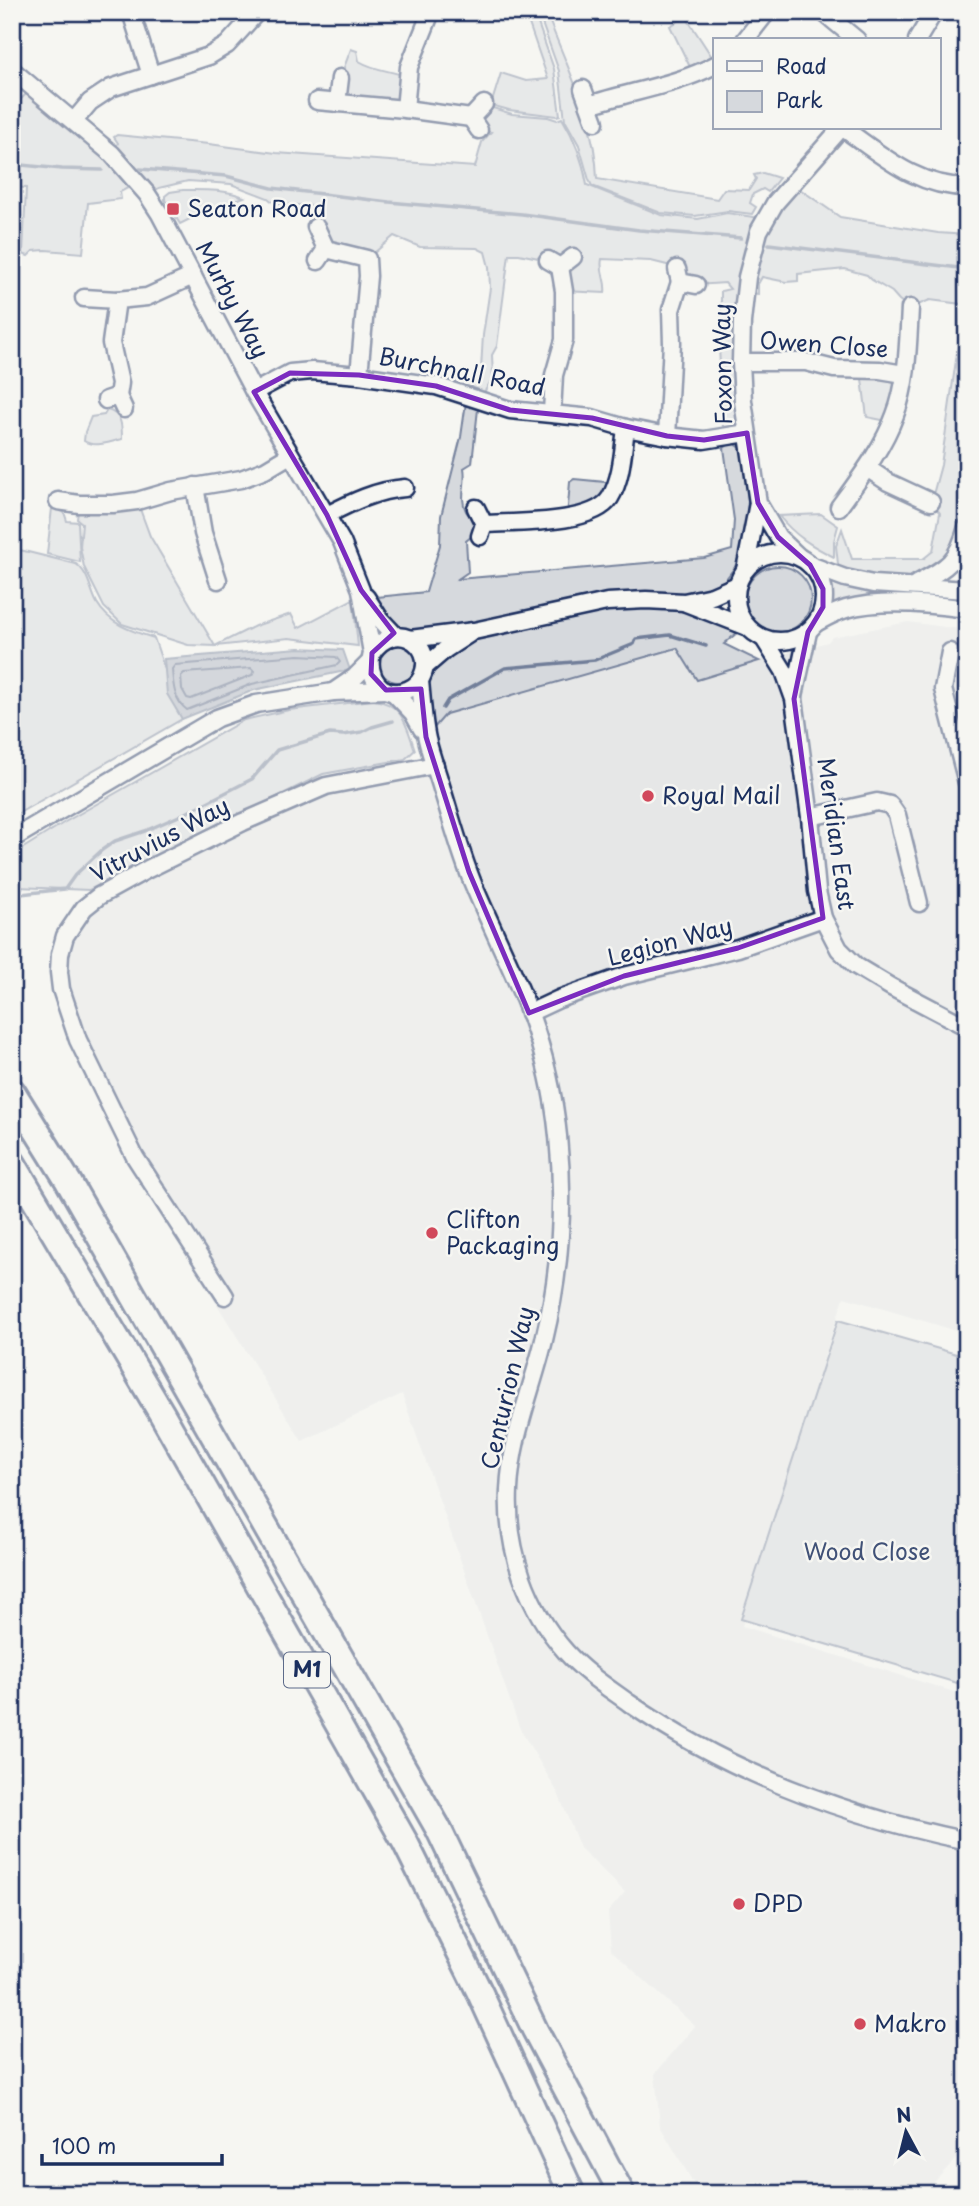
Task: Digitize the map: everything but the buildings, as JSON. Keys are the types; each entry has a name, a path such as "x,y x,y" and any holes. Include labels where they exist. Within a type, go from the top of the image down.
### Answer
{"highway":[{"name":"M1","path":"12,1091 68,1181 438,1828 535,2030 603,2194"},
{"name":"M1","path":"12,1162 162,1415 405,1842 480,1993 572,2194"},
{"path":"535,2030 622,2194"}],"street":[{"path":"131,12 151,75"},
{"path":"74,121 90,102 111,88 209,56 227,45 257,12"},
{"path":"405,109 409,67 431,12"},
{"path":"747,38 767,12"},
{"path":"823,12 855,38"},
{"path":"918,38 934,12"},
{"path":"589,105 677,81 713,66"},
{"name":"Murby Way","path":"12,70 112,154 147,194 172,235 254,392 350,559 361,590 370,658"},
{"path":"337,103 340,78"},
{"path":"583,89 595,122"},
{"path":"317,101 405,109 475,124 484,104"},
{"name":"Foxon Way","path":"806,562 778,537 758,503 747,433 741,362 744,291 759,231 775,203 840,130"},
{"path":"845,130 891,163 913,175 941,184 967,187"},
{"path":"316,227 322,255 372,255 359,375"},
{"path":"552,413 554,375 564,340 564,291 560,261"},
{"path":"84,298 117,300 147,297 192,276"},
{"path":"667,436 671,310 684,279"},
{"path":"116,402 120,383 111,343 117,300"},
{"name":"Owen Close","path":"837,510 867,468 895,417 904,374 911,303"},
{"name":"Owen Close","path":"741,362 806,362 834,369 880,370 904,374"},
{"name":"Burchnall Road","path":"254,392 290,373 359,375 436,386 510,410 592,418 667,436 704,440 747,433"},
{"path":"477,508 482,530 583,516 600,509 611,496 619,472 626,428"},
{"path":"58,501 78,511 136,501 171,491 241,479 265,470 290,455"},
{"path":"867,468 888,482 931,502"},
{"path":"327,515 384,482 405,488"},
{"path":"195,486 203,533 219,583"},
{"name":"Foxon Way","path":"741,577 758,503"},
{"path":"914,585 947,567 964,553 967,527"},
{"path":"333,692 355,677 378,644 386,638 474,631 607,602 684,602 712,597 741,577 754,561 777,553 790,554 845,578 873,583 967,590"},
{"path":"806,562 821,580 824,598 823,607 812,628"},
{"path":"741,577 735,602 737,611 746,626 764,639 787,641 847,608 881,604 967,609"},
{"name":"Murby Way","path":"361,590 380,619 403,638"},
{"path":"684,602 746,626"},
{"name":"Meridian East","path":"794,699 812,628"},
{"path":"12,839 217,718 256,704 333,692 408,690 446,649 474,631"},
{"path":"403,638 419,646 424,656 423,674"},
{"name":"Meridian East","path":"764,639 784,671 794,699 817,891 823,918 839,949 856,966 967,1027"},
{"path":"950,652 943,689 967,783"},
{"path":"370,658 371,674 377,684 390,691"},
{"name":"Centurion Way","path":"423,674 426,737"},
{"name":"Centurion Way","path":"390,691 413,713 426,737 474,886 530,1013 550,1083 556,1125 561,1225 549,1318 514,1444 508,1490 514,1551 529,1598 546,1627 588,1674 683,1737 747,1771 794,1791 862,1814 967,1840"},
{"name":"Vitruvius Way","path":"225,1296 135,1157 78,1040 61,989 60,954 65,936 84,908 99,896 243,822 326,786 435,765"},
{"path":"810,817 877,802 890,805 897,815 919,903"},
{"name":"Legion Way","path":"530,1013 559,999 624,976 738,948 823,918"}],"highlighted area":[{"path":"290,373 359,375 436,386 510,410 592,418 667,436 704,440 747,433 758,503 778,537 810,565 823,589 823,607 808,632 794,699 823,918 738,948 624,976 529,1013 469,872 426,737 421,689 386,690 371,674 372,653 394,633 361,590 327,515 254,392"}],"shaded area":[{"path":"908,622 967,630 967,1334 844,1297 823,1361 832,1363 742,1626 967,1696 967,2078 953,2094 967,2111 967,2147 923,2194 700,2194 660,2126 655,2074 695,2026 611,1950 608,1912 625,1892 580,1848 558,1793 520,1729 402,1394 302,1441 109,1131 74,1027 59,972 84,908 334,784 435,765 426,737 446,714 677,648 697,677 828,642 832,637"}],"green space":[{"path":"525,12 534,12 554,69 560,115 557,116 491,105 501,73 526,81 548,79"},
{"path":"538,12 546,12 579,94 591,136 597,179 717,199 724,189 749,190 756,179 754,175 763,173 779,178 768,192 763,189 753,194 750,203 756,207 752,214 728,211 695,216 661,213 592,186 579,145 565,120 559,71"},
{"path":"686,17 712,57 691,69 670,26"},
{"path":"351,49 357,51 359,61 365,64 408,77 405,109 337,103 340,78"},
{"path":"32,88 112,154 118,143 114,137 117,135 276,153 475,167 482,142 491,132 479,130 471,118 490,107 512,114 557,120 562,118 578,150 587,185 661,215 698,219 727,213 766,219 791,183 840,217 967,235 967,531 962,550 915,585 967,591 967,609 953,607 820,615 822,589 810,565 825,571 838,564 836,546 842,529 852,559 923,559 933,551 940,513 931,502 941,465 960,332 961,304 930,300 910,308 867,275 845,269 798,274 798,281 786,282 762,277 758,284 758,294 737,290 738,419 732,426 723,428 719,346 721,291 730,289 725,283 696,285 671,266 651,261 602,259 605,293 564,291 548,260 509,254 497,346 492,355 493,378 479,400 472,463 464,468 464,506 478,525 477,532 466,541 468,572 458,579 704,558 732,550 734,520 724,448 732,442 741,448 745,456 748,501 745,539 735,567 725,580 686,602 745,626 724,644 759,661 697,680 677,648 446,714 426,737 420,681 472,632 410,639 367,598 426,592 440,545 441,516 461,437 467,395 481,369 490,288 485,252 477,248 420,247 394,236 367,259 326,249 315,206 275,204 268,198 231,184 188,181 147,194 137,183 120,192 121,199 88,203 83,253 45,250 33,251 28,256 23,254 26,188 12,187 12,108"},
{"path":"221,191 244,197 180,224 165,196 170,192"},
{"path":"882,377 894,382 896,388 887,421 867,417 862,379"},
{"path":"107,410 118,417 122,439 98,444 84,441 91,417 104,415"},
{"path":"574,479 615,483 611,496 567,518 570,482"},
{"path":"137,501 150,536 215,646 188,645 122,624 104,607 84,567 80,547 82,523 77,519 79,504"},
{"path":"52,508 64,512 67,521 78,522 80,562 47,554"},
{"path":"821,514 838,526 834,557 804,540 779,516"},
{"path":"12,548 76,564 87,577 97,603 108,617 122,626 154,638 182,719 12,817"},
{"path":"778,566 791,569 801,576 808,586 811,599 808,612 801,622 791,629 778,632 765,629 755,622 748,612 745,599 748,586 755,576 765,569"},
{"path":"353,599 358,646 289,638 215,646 255,626 291,614 298,628"},
{"path":"398,644 411,650 417,663 411,676 398,682 385,676 379,663 385,650"},
{"path":"373,700 391,706 402,717 415,750 405,759 323,774 89,890 12,889 12,855 244,720 289,710"},
{"name":"Wood Close","path":"838,1320 967,1357 967,1686 741,1619"}],"water":[{"path":"299,648 343,650 350,670 254,690 182,719 167,694 164,659"}],"waterway":[{"path":"12,164 102,170"},
{"path":"140,169 226,176 272,188 389,202 522,214 639,230 741,238"},
{"path":"769,244 967,269"},
{"path":"443,708 448,700 505,668 595,660 634,644 636,639 670,635 706,646"},
{"path":"21,894 65,889 75,875 115,841 188,812 252,779 277,750 330,734 362,732 393,721"}],"place":[{"name":"Seaton Road","path":"173,209"},
{"name":"Royal Mail","path":"648,796"},
{"name":"Clifton Packaging","path":"432,1233"},
{"name":"DPD","path":"739,1904"},
{"name":"Makro","path":"860,2024"}]}
